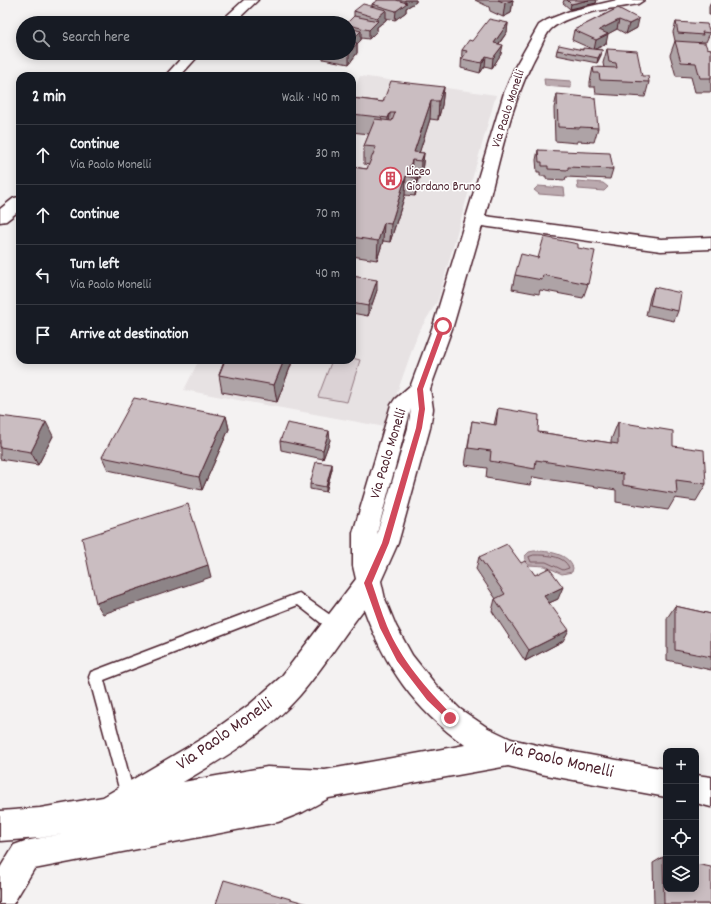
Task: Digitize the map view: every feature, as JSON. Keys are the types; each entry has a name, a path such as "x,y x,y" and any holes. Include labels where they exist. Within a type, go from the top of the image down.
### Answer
{"street":[{"path":"234,16 252,0"},
{"name":"Via Paolo Monelli","path":"118,805 213,748 259,715 290,686 368,583 386,543 419,428 422,409 420,389 443,326 511,93 522,66 544,28 553,21 563,17 638,0"},
{"path":"176,72 187,60"},
{"path":"0,217 16,205"},
{"path":"475,220 661,245 711,243"},
{"name":"Via Paolo Monelli","path":"368,583 383,628 399,658 430,697 450,718 468,733 508,752 528,758 663,782"},
{"path":"0,826 40,823 118,805 267,781 325,784 508,752"},
{"path":"0,897 12,859 278,807 293,802 325,784"},
{"path":"699,790 711,792"}],"lane":[{"path":"118,805 96,676 299,599 335,626"}],"shaded area":[{"path":"360,76 496,95 438,300 418,333 385,427 184,390 197,364 356,364 356,85"},
{"path":"356,359 360,360 347,402 318,397 330,364 356,364"}],"water":[{"path":"544,79 571,81 571,88 545,86"},
{"path":"577,181 603,183 608,187 604,191 578,189"},
{"path":"538,186 564,188 565,196 539,194 534,190"},
{"path":"529,552 551,552 562,556 570,563 573,568 572,572 562,574 545,566 528,565 525,561 525,556"}],"building":[{"path":"378,0 396,0 407,3 396,11 372,4"},
{"path":"498,0 513,0 505,3"},
{"path":"567,0 589,0 571,4"},
{"path":"363,4 386,10 377,18 354,11"},
{"path":"618,8 639,19 629,24 619,20 599,30 608,34 596,40 574,30"},
{"path":"356,16 378,21 369,30 356,27"},
{"path":"489,19 508,23 494,43 503,45 493,58 486,56 482,63 462,59 467,51 462,50 469,40 472,41"},
{"path":"676,22 707,24 710,33 702,32 703,35 678,33"},
{"path":"356,30 361,31 356,36"},
{"path":"675,41 705,43 707,48 711,49 711,78 700,78 696,63 681,62"},
{"path":"559,45 583,50 583,48 602,50 598,58 557,50"},
{"path":"607,49 637,51 642,76 648,76 649,82 600,80 599,73 594,73 593,67 617,68 616,63 609,62"},
{"name":"Liceo Giordano Bruno","path":"391,81 444,87 439,101 431,101 414,152 424,153 421,161 412,160 409,169 418,170 416,178 406,176 391,224 384,223 378,241 356,238 356,168 367,169 376,147 364,146 375,119 392,121 395,113 390,113 388,118 356,114 356,99 383,102"},
{"path":"557,94 595,98 598,128 558,127"},
{"path":"538,150 610,153 613,169 568,167 568,170 548,169 548,166 542,166 542,162 539,162"},
{"path":"544,237 578,244 578,248 595,251 588,284 543,275 542,280 515,275 521,254 538,258"},
{"path":"356,277 377,280 368,306 356,304"},
{"path":"654,287 681,293 678,311 650,305"},
{"path":"223,364 282,364 274,385 219,375"},
{"path":"134,398 226,416 199,477 102,457"},
{"path":"498,408 539,415 538,432 618,444 618,422 673,431 673,446 704,450 706,484 676,480 677,494 623,485 623,474 536,460 535,469 490,461 491,451 468,448 472,421 496,425"},
{"path":"0,416 46,422 31,452 0,447"},
{"path":"287,423 329,431 323,450 280,441"},
{"path":"316,462 332,464 326,487 310,484"},
{"path":"188,504 208,565 96,603 82,538"},
{"path":"507,544 521,563 525,561 535,575 549,568 563,587 544,596 569,630 529,650 495,599 505,594 479,557"},
{"path":"675,606 711,614 711,657 675,650"},
{"path":"699,865 711,867 711,904 664,904 664,892 699,892"},
{"path":"224,880 308,904 216,904"}],"place":[{"name":"Liceo Giordano Bruno","path":"391,179"}],"route":[{"path":"443,326 420,389 422,409 419,428 386,543 368,583 383,628 399,658 430,697 450,718"}]}
